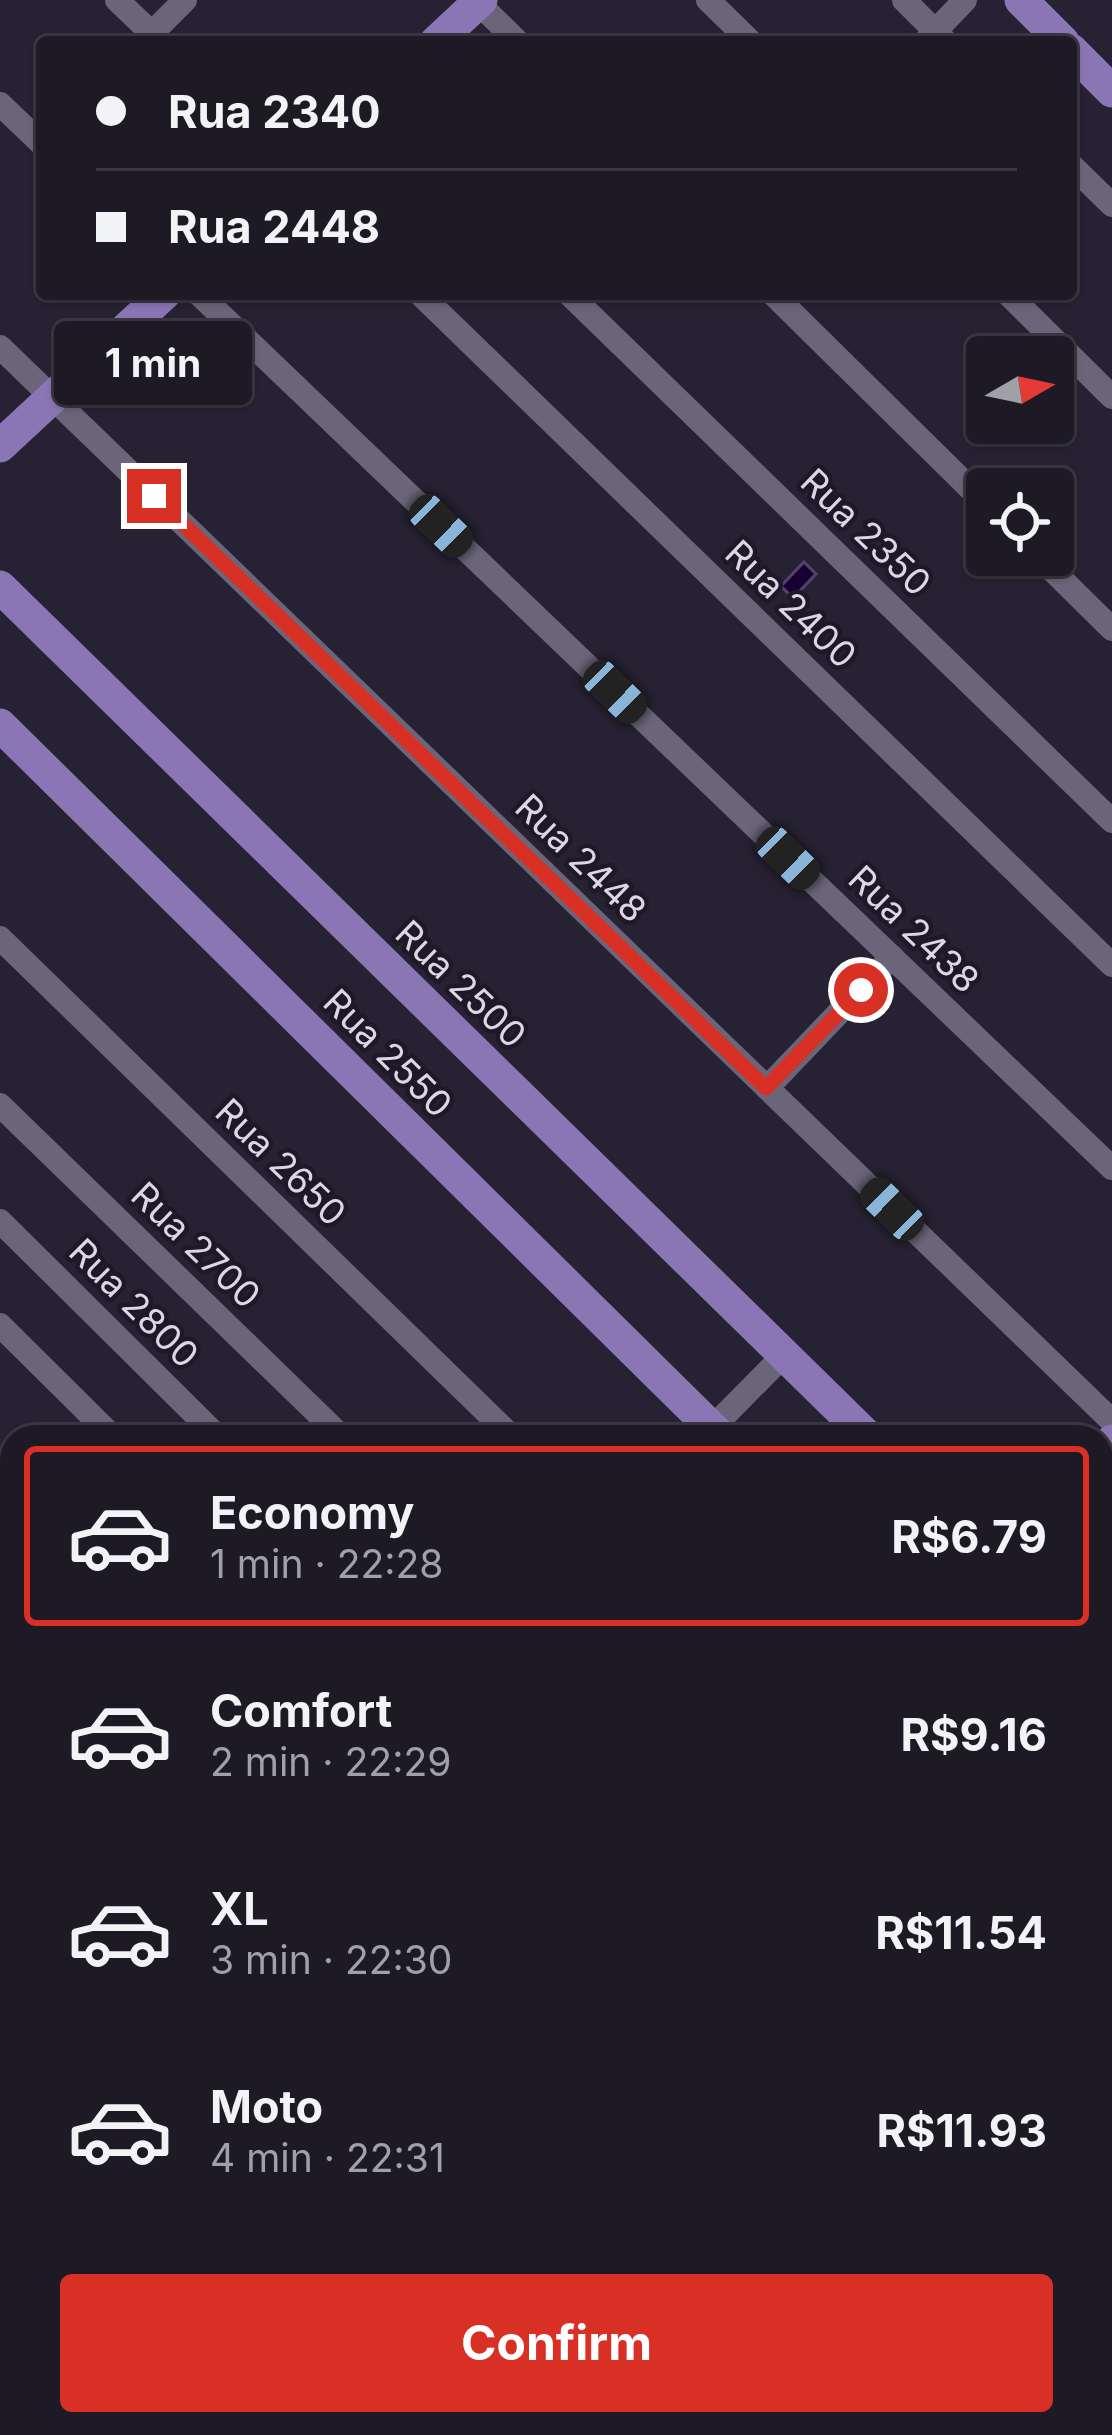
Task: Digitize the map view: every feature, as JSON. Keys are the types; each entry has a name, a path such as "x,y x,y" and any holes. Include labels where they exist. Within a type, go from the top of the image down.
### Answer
{"main road":[{"path":"1021,0 1057,36"},
{"path":"442,36 478,1"},
{"path":"1077,56 1112,91"},
{"path":"0,446 157,300"},
{"name":"Rua 2500","path":"0,587 856,1425"},
{"name":"Rua 2550","path":"0,725 709,1425"}],"street":[{"path":"117,0 149,36"},
{"path":"155,36 185,0"},
{"path":"708,0 745,36"},
{"path":"904,0 934,36"},
{"path":"938,36 965,0"},
{"path":"478,1 512,36"},
{"path":"0,104 36,138"},
{"path":"1077,171 1112,205"},
{"name":"Rua 2438","path":"205,300 1112,1168"},
{"name":"Rua 2400","path":"426,300 1112,965"},
{"name":"Rua 2350","path":"575,300 1112,821"},
{"path":"779,300 966,485"},
{"path":"1013,300 1112,397"},
{"name":"Rua 2448","path":"0,347 1112,1421"},
{"path":"1058,576 1112,629"},
{"name":"Rua 2650","path":"0,938 500,1425"},
{"path":"766,1088 892,957"},
{"name":"Rua 2700","path":"0,1105 330,1425"},
{"name":"Rua 2800","path":"0,1220 206,1425"},
{"path":"0,1325 101,1425"},
{"path":"724,1425 784,1355"}],"shaded area":[{"path":"804,562 816,574 793,598 781,586"}],"route":[{"path":"154,496 766,1088 861,990"}]}
